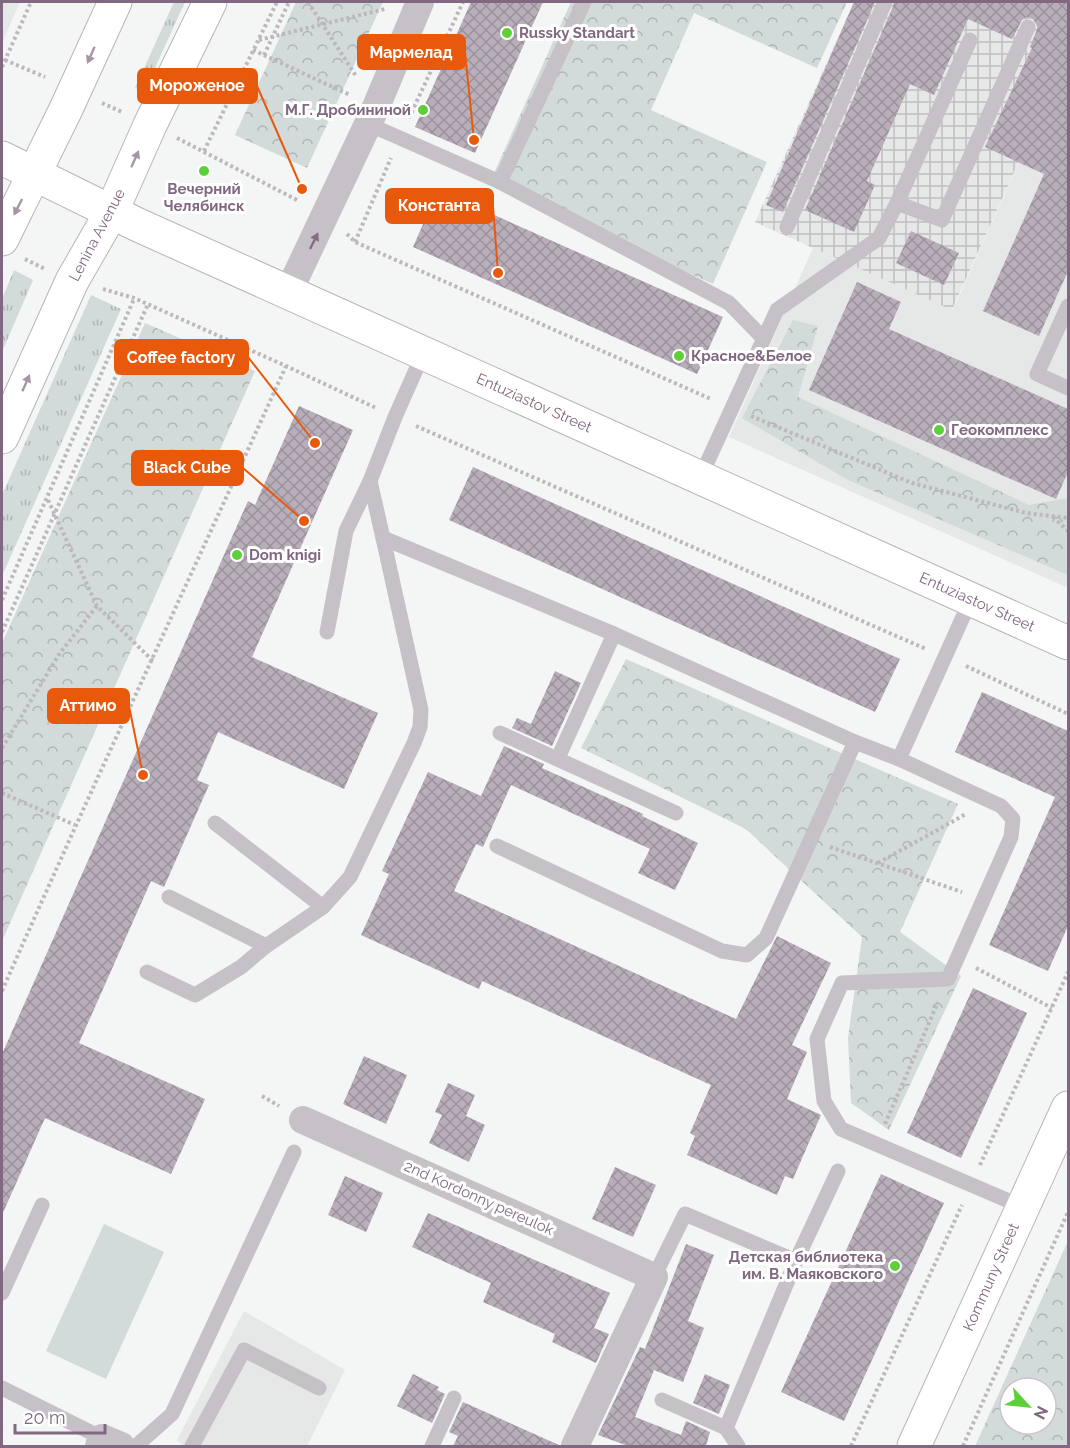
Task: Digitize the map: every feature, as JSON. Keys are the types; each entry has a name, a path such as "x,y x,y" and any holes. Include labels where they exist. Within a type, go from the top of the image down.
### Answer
{"street":[{"path":"12,249 34,174 115,2"},
{"name":"Lenina Avenue","path":"2,437 72,281 111,213 150,125 210,2"},
{"path":"288,293 372,116 420,2"},
{"name":"Entuziastov Street","path":"2,158 111,213 1068,642"},
{"name":"Kommuny Street","path":"914,1446 1068,1108"},
{"name":"2nd Kordonny pereulok","path":"303,1120 654,1276"},
{"path":"575,1446 654,1276"}],"lane":[{"path":"500,182 584,2"},
{"path":"788,227 885,2"},
{"path":"897,203 942,220 1028,27"},
{"path":"700,478 777,310 879,238 970,40"},
{"path":"372,116 729,303 764,339"},
{"path":"1068,306 1037,374 1068,388"},
{"path":"327,632 346,531 423,354"},
{"path":"147,972 195,995 241,967 266,946 323,907 350,877 414,743 420,727 421,710 369,481"},
{"path":"383,538 614,634 1001,806 1013,819 1011,837 948,979 842,983 817,1039 824,1101 842,1129 1023,1207"},
{"path":"899,759 971,599"},
{"path":"558,758 614,634"},
{"path":"500,733 676,813"},
{"path":"497,846 722,951 747,955 766,938 855,742"},
{"path":"215,823 323,907"},
{"path":"169,897 266,946"},
{"path":"136,1446 172,1414 294,1152"},
{"path":"726,1428 796,1261 838,1171"},
{"path":"2,1293 42,1205"},
{"path":"654,1276 685,1214 796,1261"},
{"path":"192,1446 244,1350 319,1388"},
{"path":"2,1388 108,1444"},
{"path":"432,1446 454,1398"},
{"path":"662,1400 726,1428 738,1446"}],"path":[{"path":"2,67 30,2"},
{"path":"276,2 204,151 326,215 355,242 732,408 912,483 1026,513 1068,518"},
{"path":"264,55 289,2"},
{"path":"308,2 323,25 372,116"},
{"path":"258,41 391,8"},
{"path":"253,50 372,116"},
{"path":"12,249 72,281 135,298 395,417 945,657 1068,714"},
{"path":"2,600 135,298"},
{"path":"2,632 148,304"},
{"path":"2,991 75,825 153,660 286,366"},
{"path":"47,500 97,606 153,660"},
{"path":"1052,516 1068,531"},
{"path":"2,748 60,652 97,606"},
{"path":"2,793 75,825"},
{"path":"877,864 990,801"},
{"path":"810,840 983,900"},
{"path":"957,958 1052,1008"},
{"path":"851,1446 1068,972"},
{"path":"877,1143 948,979"},
{"path":"963,1446 1068,1212"}],"shaded area":[{"path":"2,2 20,2 2,43"},
{"path":"854,2 1068,2 1068,52 952,310 755,222"},
{"path":"1068,52 1068,588 729,437 813,248 953,310"},
{"path":"244,1311 345,1370 307,1446 183,1446 177,1440"}],"green space":[{"path":"174,2 185,2 144,92 135,88"},
{"path":"296,2 383,2 307,168 235,135"},
{"path":"571,2 847,2 817,68 694,13 651,110 767,162 713,284 489,184"},
{"path":"14,270 33,280 2,352 2,299"},
{"path":"91,295 121,309 2,576 2,495"},
{"path":"793,320 818,326 798,397 1029,505 1068,498 1068,575 848,480 742,418"},
{"path":"145,323 255,371 2,941 2,643"},
{"path":"626,659 958,804 900,932 961,976 889,1130 851,1103 848,1038 862,937 746,829 581,748"},
{"path":"104,1224 164,1252 106,1379 46,1351"},
{"path":"1068,1241 1068,1446 975,1446 998,1395 998,1436 1058,1436 1058,1376 1007,1376"}],"building":[{"path":"471,2 543,2 475,153 415,127"},
{"path":"854,2 875,2 783,212 766,205"},
{"path":"895,2 1068,2 1068,271 1039,336 983,311 1044,174 985,147 1032,48 1030,47 1038,27 1032,18 1026,17 1022,20 1012,39 968,19 934,95 910,84 867,181 875,185 854,232 805,210"},
{"path":"438,190 723,317 697,374 413,247"},
{"path":"911,231 959,253 944,285 896,263"},
{"path":"857,282 901,302 889,329 1068,409 1068,472 1056,499 809,390"},
{"path":"299,406 353,430 252,657 378,713 344,789 218,732 197,780 209,785 164,887 151,881 79,1043 205,1099 171,1174 45,1118 2,1215 2,1054 248,501 255,505"},
{"path":"473,467 900,659 875,712 449,520"},
{"path":"555,671 581,683 552,746 512,728 517,718 531,724"},
{"path":"982,692 1068,731 1068,926 1048,971 989,945 1055,797 955,752"},
{"path":"504,746 544,764 542,768 643,814 642,816 698,843 675,890 638,873 650,849 511,785 483,847 476,844 454,891 736,1019 777,936 831,963 792,1045 807,1052 787,1099 821,1115 793,1179 785,1176 777,1195 687,1155 695,1136 690,1133 711,1085 482,981 479,989 361,935 389,874 382,871 428,772 481,796"},
{"path":"973,988 1027,1013 961,1158 907,1133"},
{"path":"364,1056 407,1075 386,1124 343,1104"},
{"path":"448,1083 475,1095 466,1116 485,1125 469,1162 429,1143 442,1115 435,1112"},
{"path":"615,1167 656,1185 633,1237 592,1219"},
{"path":"881,1174 944,1203 844,1421 781,1392"},
{"path":"345,1176 383,1193 366,1232 328,1215"},
{"path":"428,1213 610,1293 594,1328 609,1334 596,1363 552,1342 555,1334 483,1302 491,1283 412,1247"},
{"path":"686,1244 714,1255 688,1321 704,1328 683,1382 654,1370 635,1417 681,1435 686,1421 710,1432 706,1446 628,1446 598,1435 640,1347 645,1349"},
{"path":"413,1374 439,1387 437,1390 445,1394 432,1423 397,1406"},
{"path":"705,1374 730,1385 719,1414 693,1403"},
{"path":"463,1402 559,1446 453,1446 458,1436 449,1432"}],"place":[{"name":"Russky Standart","path":"507,33"},
{"name":"М.Г. Дробининой","path":"423,110"},
{"name":"Мармелад","path":"474,140"},
{"name":"Вечерний Челябинск","path":"204,171"},
{"name":"Мороженое","path":"302,189"},
{"name":"Константа","path":"498,273"},
{"name":"Красное&Белое","path":"679,356"},
{"name":"Геокомплекс","path":"939,430"},
{"name":"Coffee factory","path":"315,443"},
{"name":"Black Cube","path":"304,521"},
{"name":"Dom knigi","path":"237,555"},
{"name":"Аттимо","path":"143,775"},
{"name":"Детская библиотека им. В. Маяковского","path":"895,1266"}]}
